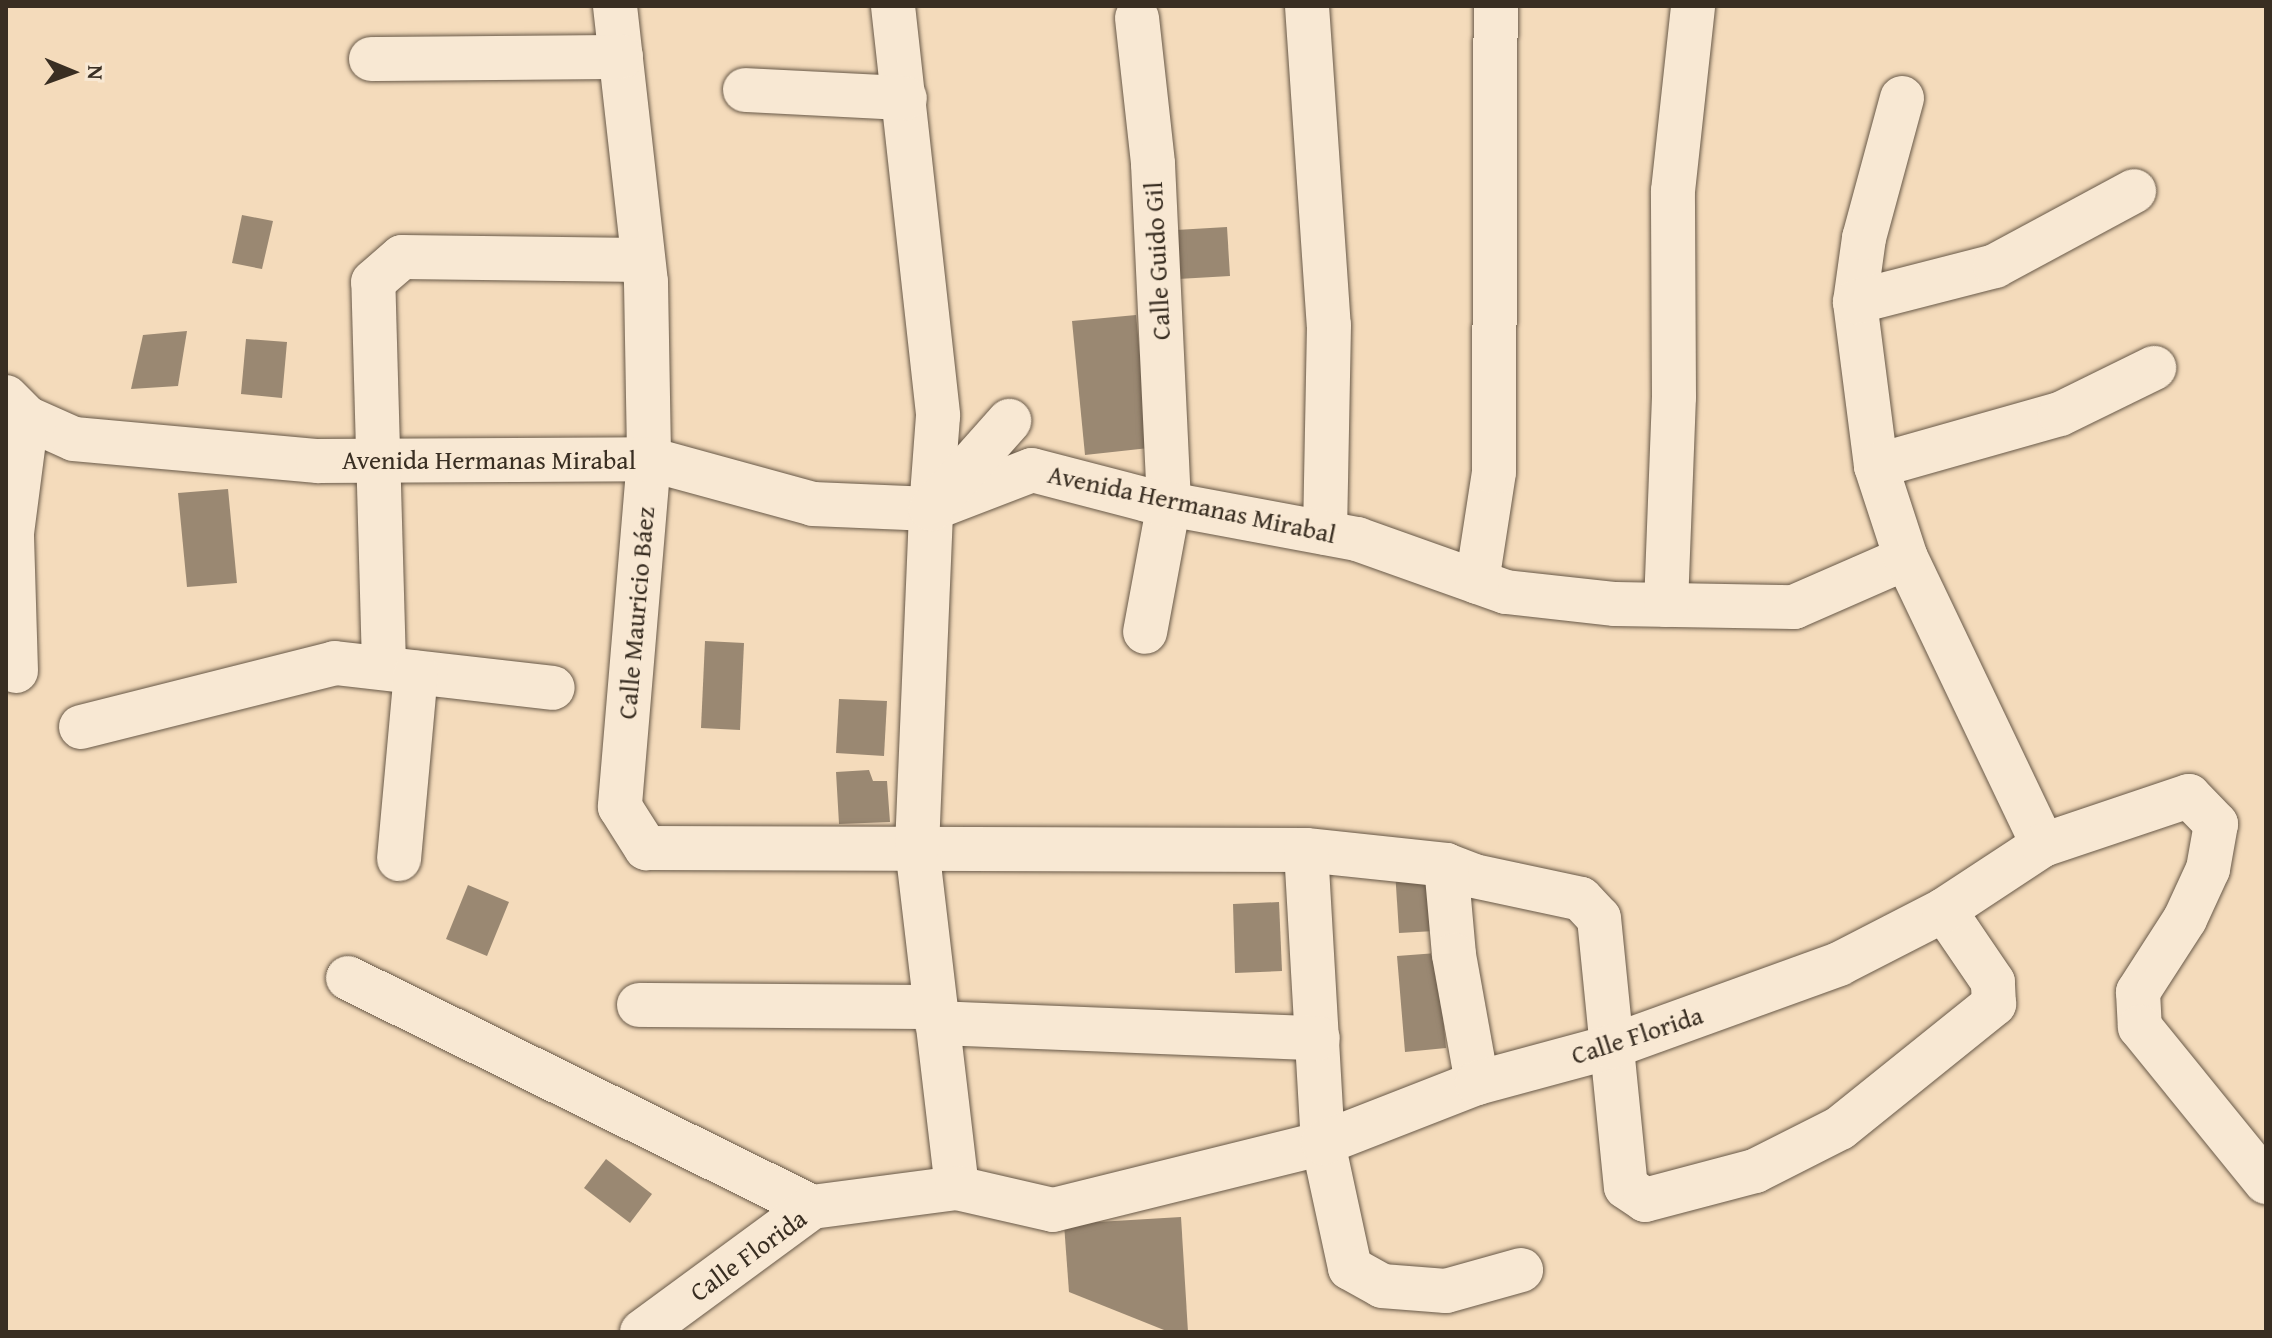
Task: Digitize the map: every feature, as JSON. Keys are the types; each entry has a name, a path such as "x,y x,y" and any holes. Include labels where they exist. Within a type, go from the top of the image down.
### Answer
{"street":[{"name":"Calle Mauricio Báez","path":"615,6 643,260 649,459 620,807 646,848 917,847"},
{"path":"893,6 938,416 931,509 917,847 957,1188"},
{"path":"1307,6 1329,325 1325,533"},
{"path":"1477,582 1494,472 1496,6"},
{"path":"1666,605 1673,191 1693,6"},
{"name":"Calle Guido Gil","path":"1137,18 1153,164 1169,503 1145,632"},
{"path":"371,59 621,57"},
{"path":"745,90 905,98"},
{"path":"1902,98 1864,238 1855,302 1876,466 1906,558 2043,845"},
{"path":"1855,302 1995,266 2134,191"},
{"path":"399,859 400,669 375,459 373,282 402,257 643,260"},
{"path":"1876,466 2060,414 2154,368"},
{"path":"16,408 12,533 16,671"},
{"name":"Avenida Hermanas Mirabal","path":"16,408 74,439 318,461 649,459 813,504 931,509 1032,470 1169,503 1325,533 1506,592 1666,605 1794,607 1906,558"},
{"path":"931,509 1009,421"},
{"path":"81,727 335,663 553,688"},
{"name":"Calle Florida","path":"642,1332 812,1207 957,1188 1053,1210 1323,1143 1477,1083 1610,1047 1839,964 1944,910 2043,845 2189,796 2216,824 2208,869 2185,919 2138,992 2140,1027 2266,1182"},
{"path":"917,847 1306,850 1446,865 1474,876 1581,899 1599,918 1610,1047 1619,1084 1626,1187 1645,1200 1755,1171 1840,1128 1994,1004 1993,982 1944,910"},
{"path":"1306,850 1323,1143 1350,1268 1382,1286 1446,1291 1521,1270"},
{"path":"1446,865 1456,968 1477,1083"},
{"path":"348,978 812,1207"},
{"path":"639,1005 936,1015 1318,1038"}],"building":[{"path":"242,215 273,221 262,269 232,263"},
{"path":"1227,227 1230,276 1178,279 1176,230"},
{"path":"1136,315 1149,448 1085,455 1072,321"},
{"path":"187,331 178,386 131,389 143,335"},
{"path":"246,339 287,342 282,398 241,394"},
{"path":"228,489 237,583 187,587 178,493"},
{"path":"705,641 744,643 740,730 701,728"},
{"path":"839,699 887,701 884,756 836,753"},
{"path":"869,770 873,781 887,781 890,822 839,824 836,772"},
{"path":"1431,867 1435,931 1399,933 1395,870"},
{"path":"468,885 509,902 487,956 446,939"},
{"path":"1279,902 1282,971 1235,973 1233,904"},
{"path":"1437,953 1446,1048 1405,1052 1397,956"},
{"path":"606,1159 652,1194 630,1223 584,1188"},
{"path":"1181,1217 1188,1332 1169,1332 1069,1292 1064,1224"}]}
